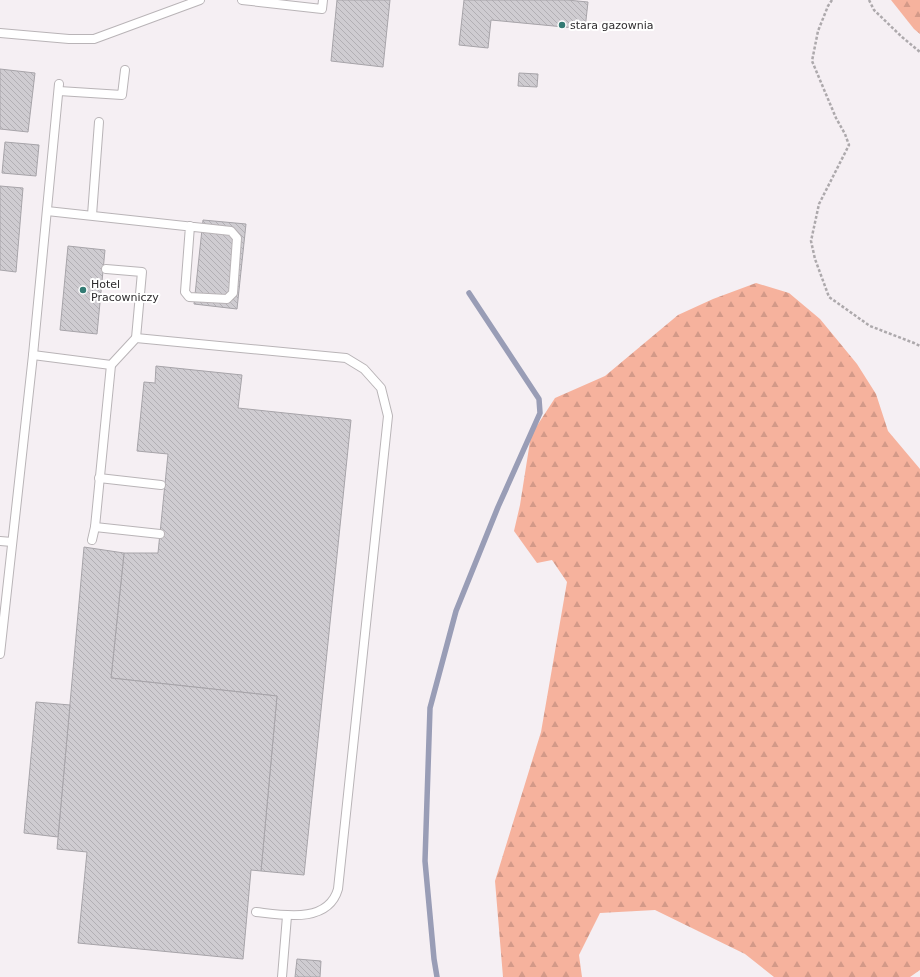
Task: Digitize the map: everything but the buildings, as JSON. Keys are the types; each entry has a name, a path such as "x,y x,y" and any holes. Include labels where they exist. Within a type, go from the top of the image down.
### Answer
{"lane":[{"path":"0,33 69,39 94,39 200,0"},
{"path":"242,0 322,9 323,0"},
{"path":"0,654 33,355 59,87 122,95 125,70"},
{"path":"92,215 99,122"},
{"path":"47,211 231,230 237,238 233,293 227,299 189,297 185,292 190,226"},
{"path":"92,540 95,527 110,365 136,338 142,272 106,269"},
{"path":"136,338 346,358 364,369 381,388 388,416 338,890 336,897 327,907 317,912 304,915 287,916 256,912"},
{"path":"33,355 110,365"},
{"path":"99,478 161,485"},
{"path":"95,527 160,534"},
{"path":"0,541 12,542"},
{"path":"282,977 287,916"}],"path":[{"path":"832,0 818,31 812,61 849,145 819,204 811,242 815,259 829,297 870,326 920,346"},
{"path":"869,0 874,10 920,52"}],"green space":[{"path":"891,0 920,0 920,34 914,29"},
{"path":"756,283 789,293 820,319 857,364 876,394 888,431 920,469 920,970 910,977 774,977 745,954 655,910 600,913 579,955 582,977 503,977 495,881 541,732 567,582 552,560 537,563 514,531 520,505 531,435 555,398 605,376 678,315 713,299"}],"waterway":[{"path":"437,977 425,861 430,708 456,611 498,507 540,413 539,399 469,293"}],"place":[{"name":"stara gazownia","path":"562,25"},
{"name":"Hotel Pracowniczy","path":"83,290"}]}
